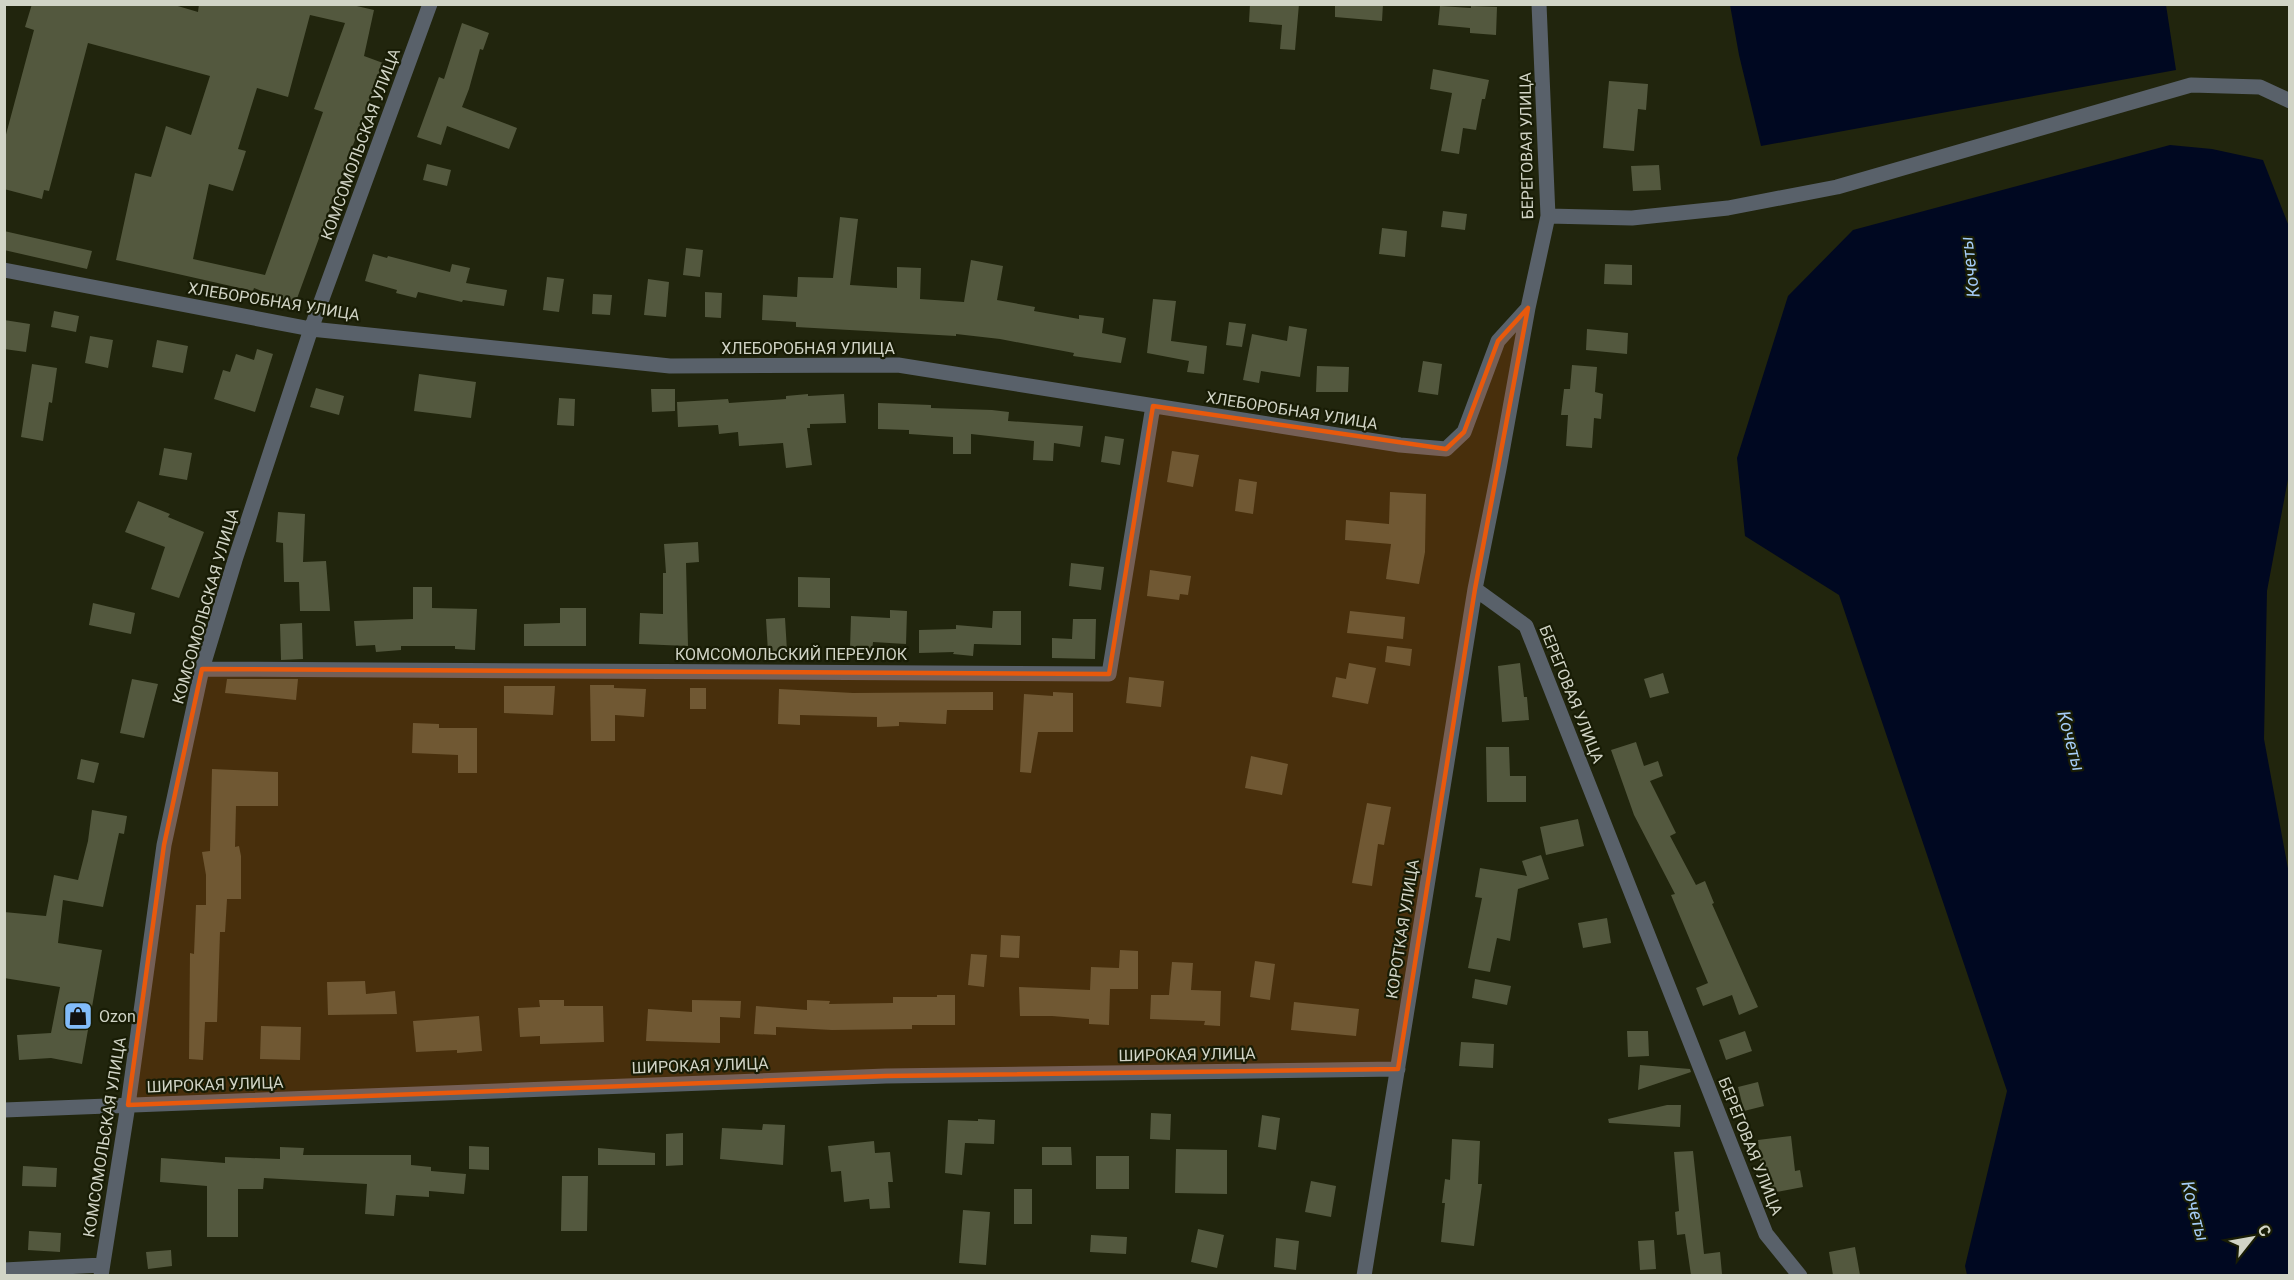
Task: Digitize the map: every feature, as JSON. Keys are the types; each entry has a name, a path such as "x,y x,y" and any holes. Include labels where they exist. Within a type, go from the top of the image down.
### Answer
{"street":[{"name":"КОМСОМОЛЬСКАЯ УЛИЦА","path":"102,1270 128,1105 164,845 202,669 310,329 430,4"},
{"name":"БЕРЕГОВАЯ УЛИЦА","path":"1539,4 1548,216 1528,308 1475,589 1526,626 1766,1234 1800,1275"},
{"path":"1548,216 1632,218 1728,208 1837,188 2191,85 2260,87 2289,101"},
{"name":"ХЛЕБОРОБНАЯ УЛИЦА","path":"4,270 310,329 670,366 898,365 1400,445 1446,449 1464,432 1498,341 1528,308"},
{"name":"КОМСОМОЛЬСКИЙ ПЕРЕУЛОК","path":"202,669 1109,674 1153,406"},
{"name":"КОРОТКАЯ УЛИЦА","path":"1364,1275 1475,589"},
{"name":"ШИРОКАЯ УЛИЦА","path":"4,1110 886,1076 1398,1069"},
{"path":"4,1270 102,1270"}],"highlighted area":[{"path":"1528,308 1475,589 1398,1069 886,1076 128,1105 164,845 202,669 1109,674 1153,406 1446,449 1464,432 1498,341"}],"water":[{"path":"1730,5 2166,5 2176,70 1761,146 1739,55"},
{"name":"Кочеты","path":"2170,145 2212,149 2263,160 2290,229 2289,474 2267,591 2264,739 2289,874 2289,1275 1967,1275 1965,1266 2007,1091 1839,595 1745,536 1737,458 1788,296 1853,230"}],"building":[{"path":"32,4 171,4 198,12 199,4 348,4 374,10 364,56 383,63 295,304 254,288 253,291 116,260 135,173 151,177 166,126 191,135 210,76 88,43 49,191 44,190 42,199 4,189 4,142 34,30 25,27","holes":["310,15 345,23 314,109 323,112 265,275 193,259 209,184 233,191 246,151 238,149 257,88 288,97"]},
{"path":"1250,4 1299,4 1295,50 1280,49 1282,25 1249,22"},
{"path":"1335,4 1383,4 1382,21 1335,17"},
{"path":"1440,6 1497,7 1496,35 1470,33 1470,28 1438,25"},
{"path":"462,23 489,33 483,50 480,49 462,107 517,128 509,149 447,126 441,145 417,137 439,77 444,79"},
{"path":"1433,69 1489,80 1485,99 1482,99 1476,130 1463,128 1459,154 1441,151 1452,93 1430,89"},
{"path":"1609,81 1648,84 1646,110 1638,109 1634,151 1603,148"},
{"path":"427,164 451,170 447,186 423,180"},
{"path":"1659,165 1661,190 1633,191 1631,166"},
{"path":"1443,211 1467,214 1465,230 1441,227"},
{"path":"840,217 858,219 850,285 897,288 897,267 921,268 920,299 964,302 971,260 1003,266 997,300 1035,307 1034,311 1079,319 1079,315 1104,318 1102,333 1126,338 1121,363 1073,356 1074,353 1000,339 956,334 956,336 796,327 796,322 762,320 763,295 797,297 798,277 833,278"},
{"path":"1382,228 1407,231 1405,257 1379,254"},
{"path":"4,231 92,251 87,269 4,250"},
{"path":"686,248 703,250 700,277 683,275"},
{"path":"373,254 450,272 452,264 470,268 466,283 507,290 504,306 463,300 462,302 418,292 416,298 365,281"},
{"path":"1605,264 1632,265 1632,285 1604,284"},
{"path":"547,277 564,279 559,312 543,310"},
{"path":"648,279 669,282 666,317 644,315"},
{"path":"705,292 722,293 721,318 705,317"},
{"path":"593,294 612,295 610,315 592,314"},
{"path":"1153,299 1176,301 1171,341 1207,346 1204,374 1187,372 1189,361 1147,353"},
{"path":"54,311 79,316 76,332 51,327"},
{"path":"4,320 30,324 26,352 4,349"},
{"path":"1229,322 1246,324 1242,347 1226,345"},
{"path":"1289,326 1307,329 1300,377 1261,371 1259,383 1243,380 1252,334 1287,341"},
{"path":"1587,329 1628,333 1627,354 1586,350"},
{"path":"90,336 113,340 108,368 85,363"},
{"path":"157,340 188,346 183,373 152,367"},
{"path":"257,349 273,354 255,412 214,399 223,370 230,372 236,354 254,360"},
{"path":"1423,361 1442,364 1438,395 1418,392"},
{"path":"32,364 57,368 43,441 21,437"},
{"path":"1572,365 1597,367 1595,392 1603,394 1601,419 1594,418 1592,448 1566,446 1568,415 1561,415 1564,389 1570,389"},
{"path":"1317,366 1349,367 1348,392 1316,392"},
{"path":"419,374 476,382 471,418 414,411"},
{"path":"316,388 344,396 339,415 310,407"},
{"path":"651,389 675,389 675,411 652,412"},
{"path":"808,394 808,396 844,394 846,423 810,424 810,428 807,428 812,465 786,468 783,443 739,446 738,432 719,434 718,425 678,427 677,402 728,399 729,403 786,399 786,396"},
{"path":"559,398 575,399 574,426 557,425"},
{"path":"878,403 992,410 1009,412 1008,421 1083,426 1080,447 1054,443 1053,461 1033,460 1034,441 971,434 971,454 953,454 953,437 909,434 909,430 878,429"},
{"path":"1105,436 1124,439 1120,465 1101,462"},
{"path":"164,448 192,453 187,480 159,475"},
{"path":"1172,451 1199,455 1193,487 1167,482"},
{"path":"1239,479 1257,482 1253,514 1235,511"},
{"path":"1390,492 1426,494 1425,552 1419,584 1386,579 1391,544 1345,540 1346,520 1389,524"},
{"path":"138,501 170,514 168,517 204,532 179,598 151,589 165,547 125,532"},
{"path":"278,512 305,514 303,562 326,561 330,611 300,611 299,582 284,582 283,543 276,542"},
{"path":"698,542 699,562 686,563 688,646 639,644 640,613 663,614 663,573 666,573 664,544"},
{"path":"1071,563 1104,567 1101,590 1069,586"},
{"path":"1150,570 1191,576 1188,595 1180,594 1179,600 1147,596"},
{"path":"798,577 830,578 830,608 798,607"},
{"path":"413,587 432,587 432,608 477,609 475,650 455,649 455,646 401,646 401,650 376,652 375,645 356,646 354,621 413,619"},
{"path":"93,603 135,613 131,634 89,625"},
{"path":"560,608 586,608 586,646 524,646 524,624 560,623"},
{"path":"890,610 907,611 906,644 873,642 872,650 850,649 851,616 890,618"},
{"path":"993,611 1021,611 1021,645 974,644 973,656 953,654 954,652 919,653 919,630 956,629 956,625 992,628"},
{"path":"1350,611 1405,617 1403,639 1347,633"},
{"path":"785,618 787,651 768,652 766,619"},
{"path":"1073,619 1096,619 1095,659 1052,658 1052,638 1072,639"},
{"path":"302,623 303,659 281,660 280,624"},
{"path":"1387,646 1412,649 1410,666 1385,662"},
{"path":"1349,663 1376,668 1368,704 1332,697 1336,677 1346,679"},
{"path":"1520,663 1529,720 1502,722 1498,666"},
{"path":"1663,673 1669,693 1650,698 1644,679"},
{"path":"1129,677 1164,681 1161,707 1126,703"},
{"path":"132,679 158,684 144,738 120,733"},
{"path":"227,679 298,679 296,700 225,693"},
{"path":"590,685 646,689 644,717 615,715 615,741 591,741"},
{"path":"504,686 555,686 553,715 504,713"},
{"path":"690,688 706,688 706,709 690,709"},
{"path":"779,689 853,693 993,692 993,710 947,710 946,724 899,722 899,726 877,727 877,717 800,715 800,725 778,724"},
{"path":"1053,692 1073,693 1073,732 1038,732 1031,773 1020,772 1024,694 1053,696"},
{"path":"413,723 439,724 439,728 477,728 477,773 458,773 458,755 412,753"},
{"path":"1636,742 1644,766 1658,761 1663,776 1650,781 1676,833 1670,836 1696,885 1705,881 1714,903 1712,904 1758,1007 1739,1015 1732,995 1703,1006 1696,988 1708,983 1671,895 1675,894 1634,815 1611,750"},
{"path":"1486,747 1509,747 1510,776 1526,776 1526,802 1487,802"},
{"path":"1251,756 1288,764 1282,795 1245,788"},
{"path":"81,759 99,763 94,783 77,779"},
{"path":"212,769 278,772 278,806 236,806 235,847 239,846 241,856 241,899 227,899 225,932 220,932 217,1022 205,1022 203,1060 189,1059 190,953 194,954 196,905 206,905 206,875 202,852 210,851"},
{"path":"1367,803 1391,807 1384,845 1378,844 1372,886 1352,883"},
{"path":"92,810 127,816 124,834 119,833 103,907 63,900 58,943 102,950 82,1064 51,1058 19,1060 17,1035 51,1033 60,987 4,978 4,912 46,916 54,875 78,880 88,841"},
{"path":"1578,819 1584,846 1546,855 1540,827"},
{"path":"1541,855 1549,879 1518,889 1510,941 1497,938 1490,972 1468,968 1482,898 1475,897 1480,868 1527,876 1522,861"},
{"path":"1607,918 1611,943 1583,948 1578,923"},
{"path":"1001,935 1020,936 1019,958 1000,957"},
{"path":"1120,950 1138,951 1138,989 1110,989 1109,1025 1089,1024 1089,1019 1020,1016 1019,987 1090,990 1091,967 1119,968"},
{"path":"971,954 987,955 984,987 968,985"},
{"path":"1255,961 1275,964 1270,1000 1250,997"},
{"path":"1172,962 1193,963 1191,990 1221,991 1220,1026 1204,1025 1205,1021 1150,1019 1151,995 1169,995"},
{"path":"1475,979 1511,986 1507,1005 1472,998"},
{"path":"365,981 366,994 395,991 397,1014 328,1015 327,982"},
{"path":"937,995 955,995 955,1025 912,1025 912,1029 832,1030 776,1027 776,1035 754,1034 756,1006 807,1010 807,1000 830,1001 829,1004 893,1003 893,997 937,997"},
{"path":"539,1000 564,1000 564,1006 603,1006 604,1042 540,1044 540,1036 520,1037 518,1008 540,1007"},
{"path":"692,1000 741,1001 740,1018 720,1017 720,1043 646,1041 648,1009 692,1012"},
{"path":"1294,1002 1359,1009 1356,1036 1291,1030"},
{"path":"479,1016 482,1051 416,1052 413,1021"},
{"path":"261,1026 301,1027 300,1060 260,1059"},
{"path":"1627,1031 1648,1031 1649,1056 1628,1057"},
{"path":"1745,1031 1752,1051 1726,1060 1719,1040"},
{"path":"1461,1042 1494,1044 1493,1068 1459,1066"},
{"path":"1640,1065 1690,1069 1691,1072 1638,1090"},
{"path":"1758,1082 1764,1106 1744,1111 1738,1087"},
{"path":"1667,1105 1681,1105 1680,1127 1609,1123 1608,1119"},
{"path":"1151,1113 1171,1114 1170,1140 1150,1139"},
{"path":"1262,1115 1280,1118 1276,1150 1258,1147"},
{"path":"978,1119 995,1120 994,1144 965,1143 962,1175 945,1173 948,1120 978,1121"},
{"path":"763,1124 785,1125 783,1165 720,1159 722,1128 762,1130"},
{"path":"683,1133 683,1165 666,1166 666,1134"},
{"path":"1791,1136 1795,1171 1800,1170 1803,1187 1771,1193 1764,1161 1760,1161 1758,1140"},
{"path":"1452,1139 1480,1141 1478,1184 1482,1184 1474,1246 1441,1242 1445,1203 1442,1203 1445,1179 1450,1180"},
{"path":"874,1141 875,1153 890,1152 893,1182 888,1182 890,1208 870,1209 869,1199 844,1202 841,1171 831,1172 828,1146"},
{"path":"469,1146 489,1147 489,1170 469,1169"},
{"path":"280,1147 304,1148 303,1155 411,1155 411,1165 431,1167 431,1171 466,1174 464,1194 429,1191 429,1197 396,1195 394,1216 365,1214 367,1184 264,1178 263,1189 238,1189 238,1237 207,1237 207,1186 160,1182 161,1158 225,1163 225,1157 280,1159"},
{"path":"1042,1147 1071,1147 1072,1165 1042,1165"},
{"path":"598,1148 655,1153 655,1165 598,1165"},
{"path":"1176,1149 1227,1150 1227,1194 1175,1193"},
{"path":"1693,1151 1704,1254 1720,1252 1722,1274 1691,1275 1685,1234 1677,1235 1675,1212 1679,1211 1674,1152"},
{"path":"1096,1156 1129,1156 1129,1189 1096,1189"},
{"path":"23,1166 57,1168 56,1187 22,1186"},
{"path":"562,1176 588,1176 587,1231 561,1231"},
{"path":"1311,1181 1336,1186 1331,1217 1305,1212"},
{"path":"1014,1189 1032,1189 1032,1224 1014,1224"},
{"path":"963,1210 990,1212 986,1265 959,1263"},
{"path":"1198,1229 1224,1235 1217,1268 1191,1262"},
{"path":"29,1231 61,1233 60,1252 28,1250"},
{"path":"1091,1235 1127,1237 1126,1254 1090,1252"},
{"path":"1276,1238 1299,1241 1296,1270 1274,1267"},
{"path":"1654,1240 1656,1269 1640,1270 1638,1241"},
{"path":"1855,1247 1860,1275 1833,1275 1829,1252"},
{"path":"171,1250 172,1266 148,1269 146,1252"}],"place":[{"name":"Ozon","path":"78,1016"}]}
